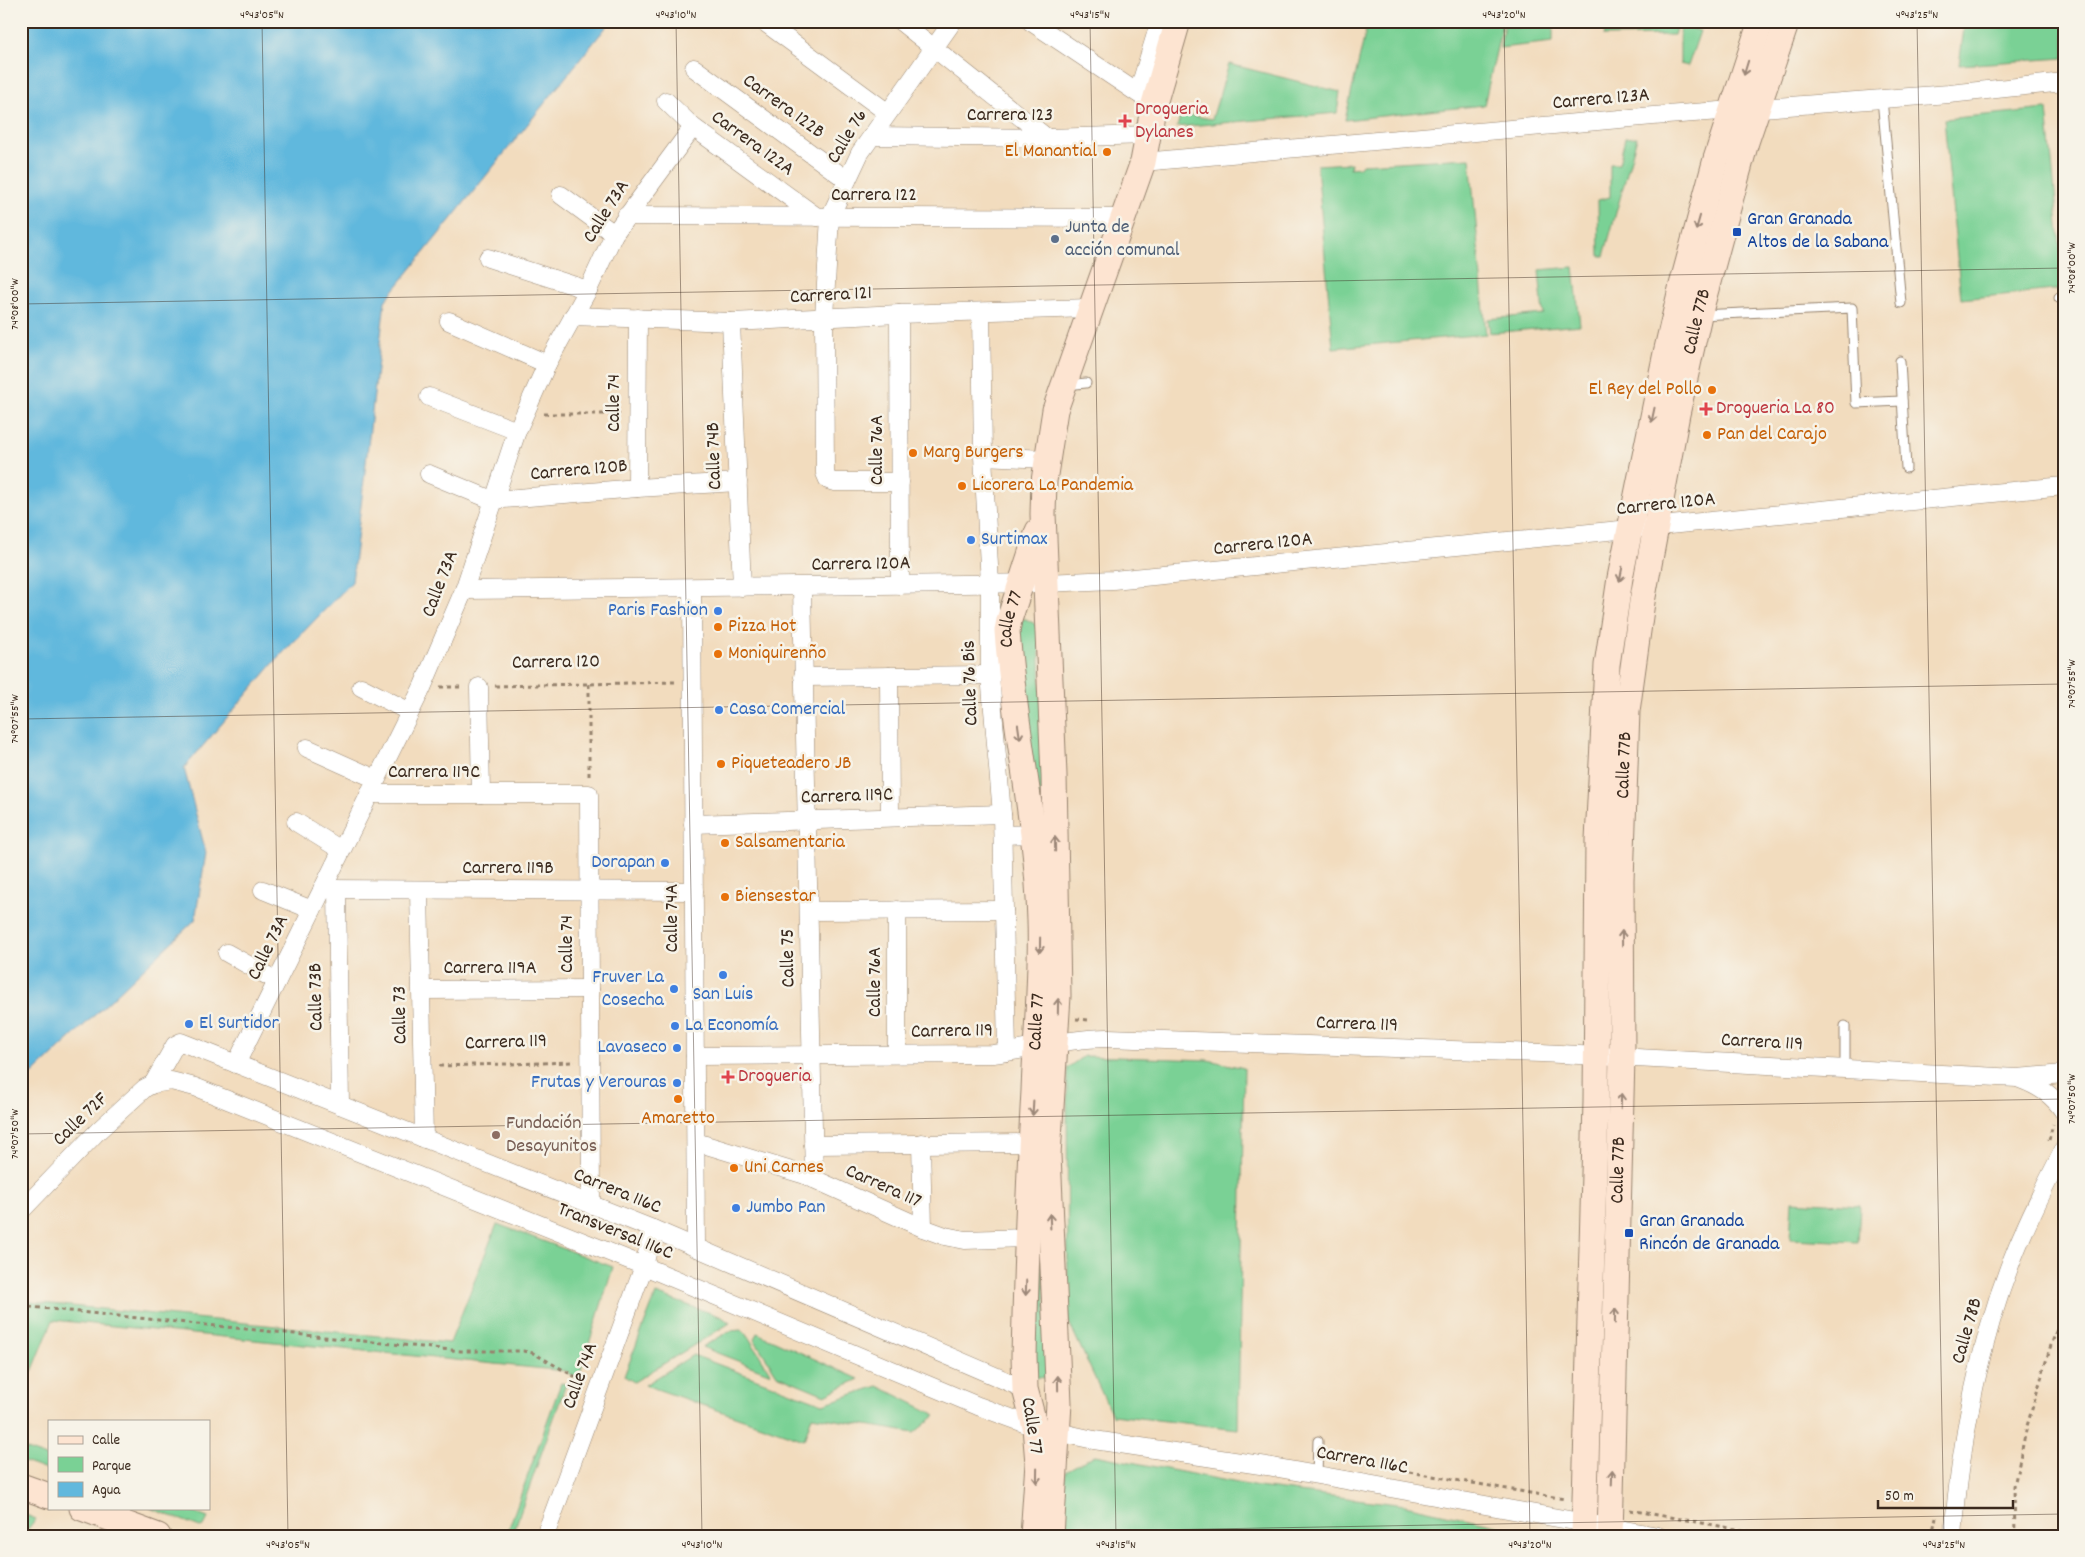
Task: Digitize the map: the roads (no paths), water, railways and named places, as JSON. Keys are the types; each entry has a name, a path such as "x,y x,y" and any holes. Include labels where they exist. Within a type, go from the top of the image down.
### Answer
{"street":[{"path":"762,21 888,113"},
{"path":"900,21 1047,138"},
{"name":"Calle 76","path":"900,482 834,482 828,480 826,473 824,217 847,180 860,153 953,21"},
{"path":"1030,21 1146,99"},
{"name":"Calle 77","path":"1051,1536 1046,1429 1025,1389 1024,1356 1031,1143 1046,1046 1058,996 1054,775 1043,514 1046,459 1055,410 1074,384 1090,308 1143,162 1148,135 1146,99 1173,21"},
{"name":"Calle 77B","path":"1584,1529 1597,1056 1598,840 1607,665 1620,578 1681,289 1716,159 1761,21"},
{"name":"Calle 77B","path":"1610,1531 1622,1057 1621,880 1627,711 1635,646 1656,527 1677,414 1699,315 1730,196 1786,21"},
{"name":"Carrera 122B","path":"694,68 847,180"},
{"name":"Carrera 123A","path":"1143,162 1732,110 1949,94 2064,82"},
{"name":"Carrera 122A","path":"666,101 693,127 824,217"},
{"name":"Calle 73A","path":"236,1064 312,910 330,889 341,850 422,688 464,590 492,500 517,431 547,364 588,290 614,234 693,127"},
{"name":"Carrera 123","path":"872,136 1047,138 1148,135"},
{"path":"561,195 614,234"},
{"name":"Carrera 122","path":"626,216 1122,218"},
{"path":"488,258 588,290"},
{"name":"Carrera 121","path":"573,316 731,322 1090,308"},
{"name":"Calle 76 Bis","path":"981,312 983,456 990,584 990,675 1003,704 1002,814 1007,1052"},
{"name":"Calle 76A","path":"899,314 900,585"},
{"name":"Calle 74","path":"637,488 638,318"},
{"path":"449,321 547,364"},
{"name":"Calle 74B","path":"731,322 742,588"},
{"path":"429,396 517,431"},
{"path":"983,456 1046,459"},
{"name":"Carrera 120B","path":"429,474 492,500 738,482"},
{"name":"Carrera 120A","path":"464,590 1046,583 1199,572 2064,486"},
{"name":"Calle 77","path":"1033,1536 1038,1476 1058,1364 1048,1155 1046,1046 1034,834 1003,704 1009,620 1043,514"},
{"name":"Calle 75","path":"802,587 814,1179"},
{"name":"Calle 74A","path":"692,588 696,1248"},
{"path":"803,677 990,675"},
{"path":"889,676 890,817"},
{"path":"361,687 410,712"},
{"path":"479,687 481,794"},
{"name":"Carrera 119C","path":"307,748 373,786 481,794 589,794"},
{"name":"Calle 74","path":"589,794 591,1205"},
{"name":"Carrera 119C","path":"693,824 1002,814"},
{"path":"296,822 341,850"},
{"path":"1003,835 1034,834"},
{"name":"Carrera 119B","path":"330,889 694,891"},
{"name":"Calle 73B","path":"330,889 340,1105"},
{"path":"263,890 312,910"},
{"name":"Calle 73","path":"419,890 424,1138"},
{"name":"Calle 76A","path":"897,910 897,1054"},
{"path":"809,911 1004,910"},
{"path":"227,953 277,981"},
{"name":"Carrera 119A","path":"422,990 590,990"},
{"name":"Carrera 119","path":"695,1056 1007,1052 1091,1038 1108,1038 1622,1057 2017,1078 2064,1074"},
{"name":"Carrera 116C","path":"153,1084 178,1043 181,1042 653,1229 1025,1389"},
{"name":"Carrera 119","path":"2017,1078 2040,1088 2057,1102 2064,1112"},
{"name":"Transversal 116C","path":"153,1084 171,1081 195,1087 644,1266 978,1406 1046,1429"},
{"name":"Calle 72F","path":"21,1211 98,1131 145,1088 153,1084"},
{"name":"Carrera 117","path":"696,1142 814,1179 945,1236 966,1240 1027,1238"},
{"path":"922,1143 923,1228"},
{"path":"813,1145 1031,1143"},
{"name":"Calle 78B","path":"1953,1536 1964,1443 1983,1350 2018,1246 2064,1149"},
{"name":"Calle 74A","path":"545,1536 644,1266 653,1229"},
{"name":"Carrera 116C","path":"1046,1429 1094,1440 1317,1475 1584,1529 1658,1536"},
{"path":"21,1486 48,1496"},
{"path":"87,1510 158,1536"}],"lane":[{"path":"1882,99 1901,303"},
{"path":"1699,315 1852,308 1856,403 1902,401"},
{"path":"1900,361 1906,468"},
{"path":"1845,1026 1845,1069"},
{"path":"1317,1475 1318,1441"}],"water":[{"path":"21,21 611,21 385,301 352,582 278,658 184,768 206,853 195,920 21,1085"}],"place":[{"name":"Drogueria Dylanes","path":"1125,121"},
{"name":"El Manantial","path":"1107,152"},
{"name":"Gran Granada Altos de la Sabana","path":"1737,232"},
{"name":"Junta de acción comunal","path":"1055,239"},
{"name":"El Rey del Pollo","path":"1712,390"},
{"name":"Drogueria La 80","path":"1706,409"},
{"name":"Pan del Carajo","path":"1707,435"},
{"name":"Marg Burgers","path":"913,453"},
{"name":"Licorera La Pandemia","path":"962,486"},
{"name":"Surtimax","path":"971,540"},
{"name":"Paris Fashion","path":"718,611"},
{"name":"Pizza Hot","path":"718,627"},
{"name":"Moniquirenño","path":"718,654"},
{"name":"Casa Comercial","path":"719,710"},
{"name":"Piqueteadero JB","path":"721,764"},
{"name":"Salsamentaria","path":"725,843"},
{"name":"Dorapan","path":"665,863"},
{"name":"Biensestar","path":"725,897"},
{"name":"San Luis","path":"723,975"},
{"name":"Fruver La Cosecha","path":"674,989"},
{"name":"El Surtidor","path":"189,1024"},
{"name":"La Economía","path":"675,1026"},
{"name":"Lavaseco","path":"677,1048"},
{"name":"Drogueria","path":"728,1077"},
{"name":"Frutas y Verouras","path":"677,1083"},
{"name":"Amaretto","path":"678,1099"},
{"name":"Fundación Desayunitos","path":"496,1135"},
{"name":"Uni Carnes","path":"734,1168"},
{"name":"Jumbo Pan","path":"736,1208"},
{"name":"Gran Granada Rincón de Granada","path":"1629,1233"}]}
